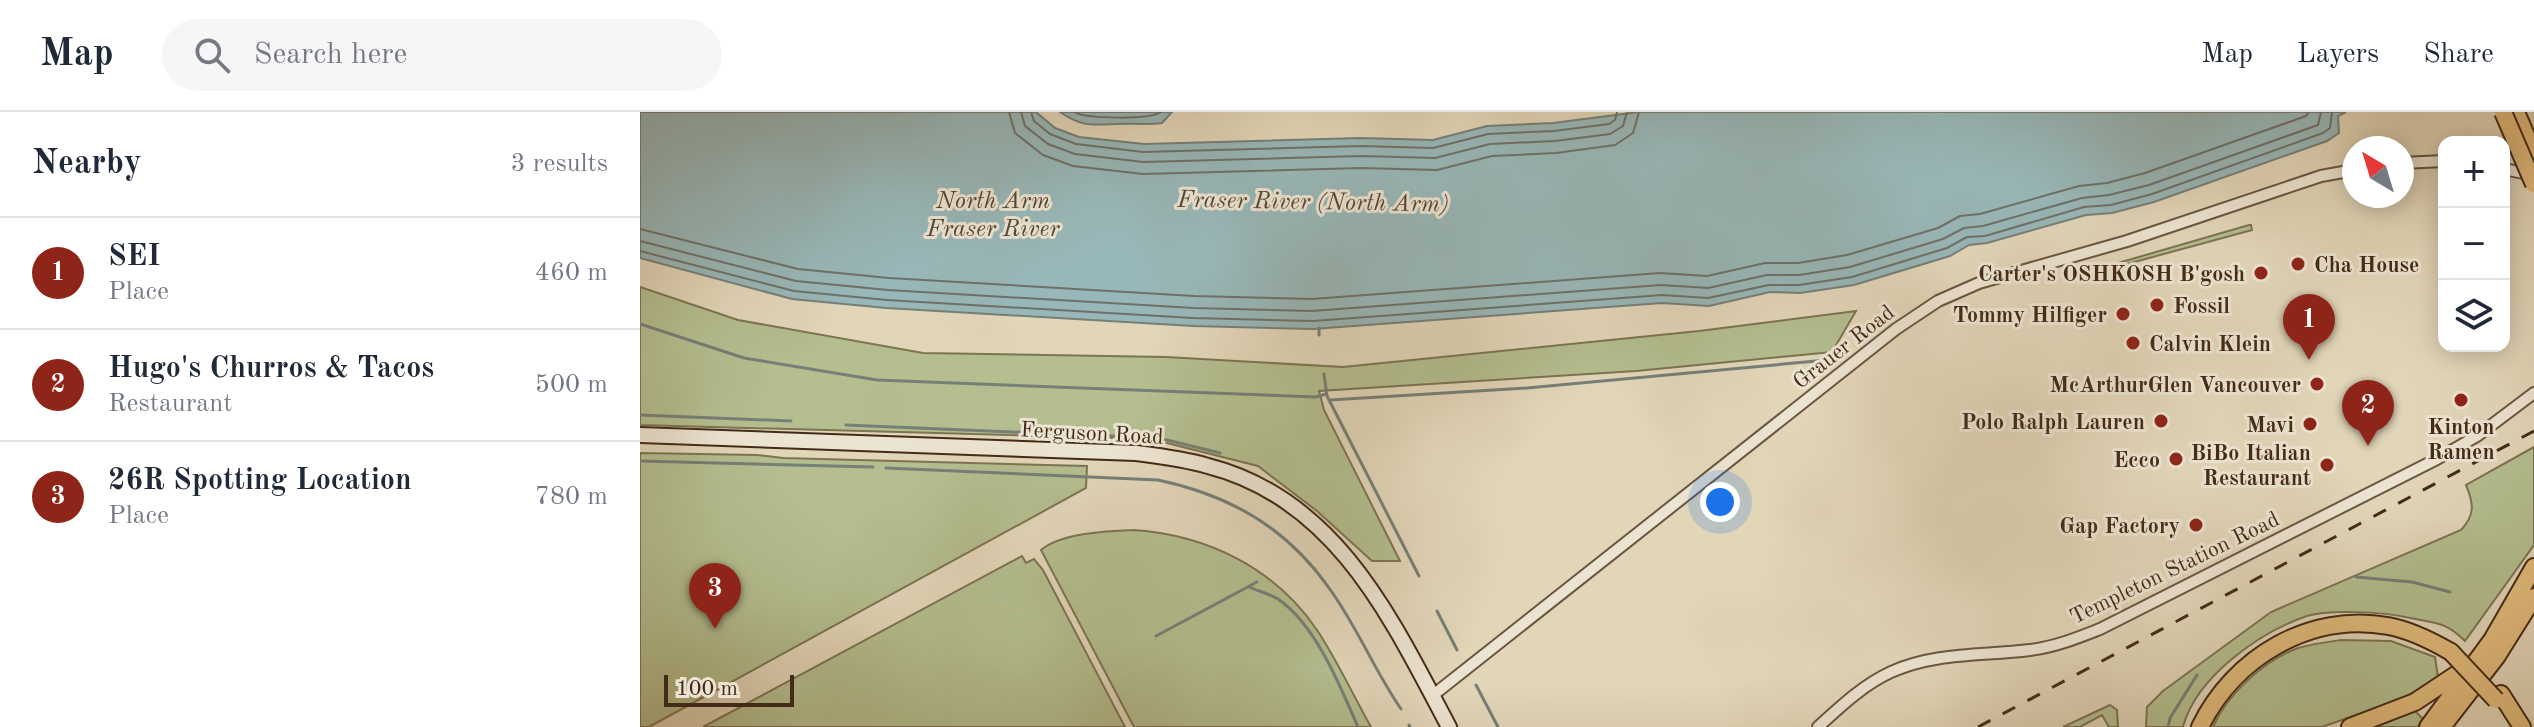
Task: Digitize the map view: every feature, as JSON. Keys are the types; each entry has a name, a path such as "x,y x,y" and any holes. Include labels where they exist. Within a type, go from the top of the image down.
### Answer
{"main road":[{"path":"2503,112 2534,184"},
{"path":"2516,112 2534,154"},
{"path":"2456,727 2534,567"},
{"path":"2428,727 2534,597"},
{"path":"2200,727 2221,692 2247,665 2276,645 2309,631 2355,624 2391,626 2425,638 2474,666 2522,727"},
{"path":"2350,727 2400,709 2432,693 2494,648"},
{"path":"2442,727 2494,648"},
{"path":"2499,697 2514,727"}],"street":[{"path":"2414,162 2438,161"},
{"path":"2510,170 2534,175"},
{"name":"Grauer Road","path":"1432,696 1896,329 1938,301 1979,283 2127,241 2321,176 2342,172"},
{"name":"Templeton Station Road","path":"1818,727 1862,689 1910,665 1965,654 2031,650 2062,644 2100,629 2437,459 2477,436 2534,393"},
{"name":"Ferguson Road","path":"640,435 1136,453 1211,466 1264,488 1315,522 1338,546 1373,591 1449,727"}],"green space":[{"path":"2251,225 2252,230 2083,276 2080,274"},
{"path":"640,287 738,320 923,353 1166,357 1343,367 1699,331 1856,311 1832,352 1636,371 1319,391 1324,410 1400,561 1372,561 1317,511 1258,466 1151,439 640,425"},
{"path":"2534,447 2534,545 2465,641 2440,624 2400,616 2343,612 2307,616 2270,633 2232,659 2201,691 2183,727 2146,727 2147,707 2163,691 2271,612 2461,530 2472,509 2466,485"},
{"path":"640,453 1087,466 1086,488 649,727 640,727"},
{"path":"1134,530 1161,533 1213,547 1260,572 1281,589 1317,630 1371,727 1134,727 1041,550 1072,536"},
{"path":"1022,556 1026,563 1034,559 1043,570 1125,727 703,727"},
{"path":"2341,640 2391,641 2435,657 2438,677 2401,699 2322,727 2213,727 2237,691 2273,661 2298,648"},
{"path":"2110,705 2117,710 2118,727 2109,727 2102,715 2080,727 2063,727"},
{"path":"2415,711 2423,719 2418,727 2373,727"}],"water":[{"name":"North Arm Fraser River","path":"640,112 1036,112 1055,128 1079,137 1144,144 1361,138 1433,140 1487,126 1553,123 1639,112 2346,112 2338,116 2339,133 2327,141 2154,202 2112,213 2086,215 1987,243 1969,245 1950,256 1854,285 1800,293 1770,292 1709,306 1662,303 1313,329 1193,326 886,308 792,299 640,258"},
{"name":"North Arm Fraser River","path":"1060,112 1172,112 1162,123 1100,125 1081,123"}],"waterway":[{"path":"640,324 744,358 877,380 1316,397 1326,394"},
{"path":"1319,328 1319,335"},
{"path":"1330,400 1527,388 1827,360"},
{"path":"1324,374 1327,396 1419,576"},
{"path":"640,415 791,421"},
{"path":"846,425 1135,437 1167,440 1220,453"},
{"path":"640,461 873,467"},
{"path":"886,468 1158,480 1184,486 1232,505 1275,531 1312,566 1339,603 1401,709"},
{"path":"2356,577 2412,582 2450,592"},
{"path":"1156,636 1257,582"},
{"path":"1249,587 1278,599 1304,624 1326,657 1358,727"},
{"path":"1437,611 1457,650"},
{"path":"2168,727 2170,718 2197,675"},
{"path":"1476,685 1498,727"}],"railway":[{"path":"1978,727 2534,431"}],"place":[{"name":"Cha House","path":"2298,264"},
{"name":"Carter's OSHKOSH B'gosh","path":"2261,273"},
{"name":"Fossil","path":"2157,305"},
{"name":"Tommy Hilfiger","path":"2123,314"},
{"name":"Calvin Klein","path":"2133,343"},
{"name":"SEI","path":"2309,360"},
{"name":"McArthurGlen Vancouver","path":"2317,384"},
{"name":"Kinton Ramen","path":"2461,400"},
{"name":"Polo Ralph Lauren","path":"2161,421"},
{"name":"Mavi","path":"2310,424"},
{"name":"Hugo's Churros & Tacos","path":"2368,446"},
{"name":"Ecco","path":"2176,459"},
{"name":"BiBo Italian Restaurant","path":"2327,465"},
{"name":"Gap Factory","path":"2196,525"},
{"name":"26R Spotting Location","path":"715,629"}],"water label":[{"name":"Fraser River (North Arm)","path":"1313,201"}]}
